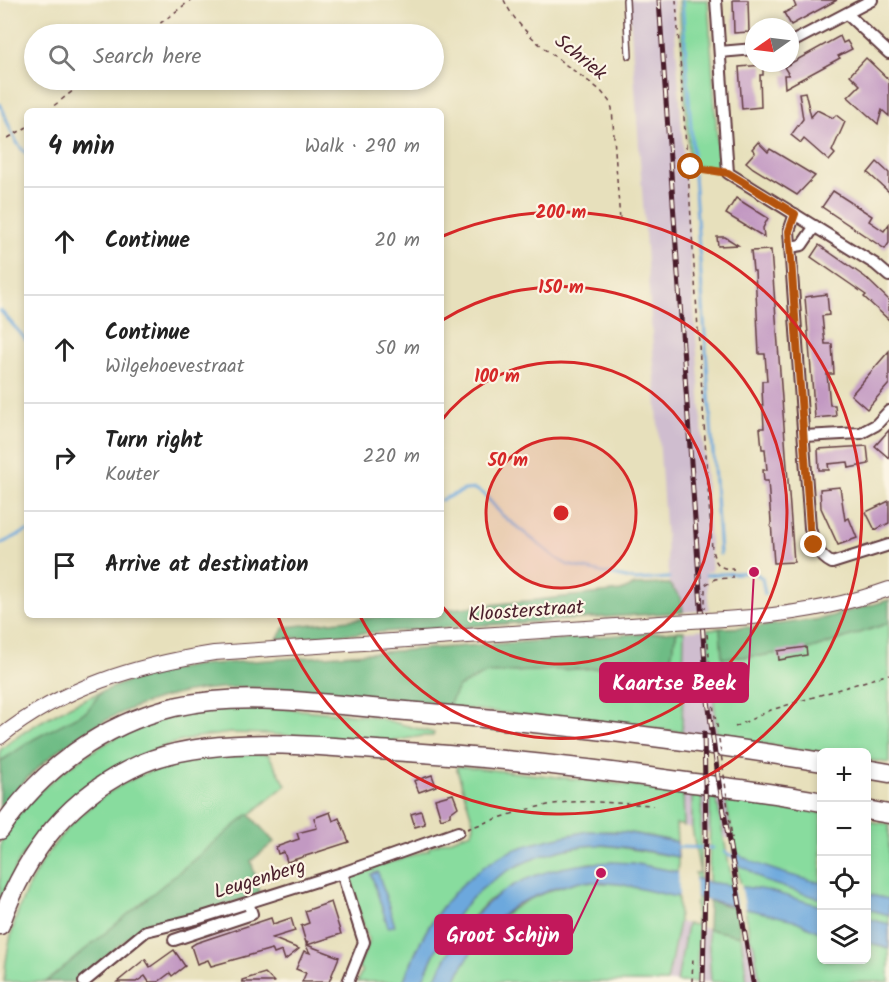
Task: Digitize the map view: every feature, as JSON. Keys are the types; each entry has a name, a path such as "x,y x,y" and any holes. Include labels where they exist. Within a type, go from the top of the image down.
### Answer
{"highway":[{"path":"0,830 15,807 31,789 84,746 153,713 183,706 230,700 269,700 485,718 643,736 817,761"},
{"path":"0,925 16,884 39,845 75,806 97,788 136,767 173,753 195,749 250,744 458,755 616,772 817,801"},
{"path":"871,770 889,773"},
{"path":"871,811 889,814"}],"main road":[{"name":"Kloosterstraat","path":"0,736 53,702 81,688 127,671 214,652 758,617 823,608 889,589"}],"street":[{"path":"716,0 728,173 875,264 889,276"},
{"path":"799,38 872,0"},
{"path":"847,14 889,53"},
{"path":"720,52 745,50"},
{"path":"795,214 789,231 810,528 814,545 824,559 832,563 889,545"},
{"path":"790,247 802,245 814,226"},
{"path":"804,436 861,434 876,425 889,411"},
{"name":"Leugenberg","path":"84,982 146,932 342,873 458,832"},
{"path":"342,873 364,942 348,982"},
{"path":"174,939 252,914 248,903"}],"lane":[{"path":"626,0 629,56"}],"path":[{"path":"159,24 191,0"},
{"name":"Schriek","path":"504,0 515,21 600,90 609,101 612,108 620,221"},
{"path":"676,0 689,166 712,550 717,565 723,569 733,569 733,578 715,579 705,585 706,617"},
{"path":"51,108 74,90"},
{"path":"8,138 24,128"},
{"path":"689,166 728,173"},
{"path":"707,629 714,712 732,838"},
{"path":"735,727 771,710 889,674"},
{"path":"458,832 544,805 572,802 654,806"},
{"path":"692,982 693,956"}],"shaded area":[{"path":"629,0 673,0 712,571 706,572 709,610 683,612 681,598 669,584"},
{"path":"708,629 717,737 682,732 684,631"},
{"path":"683,791 692,792 692,828 684,826"},
{"path":"702,794 710,795 710,833 701,830"},
{"path":"716,796 725,797 732,839 723,837"},
{"path":"679,922 689,924 677,982 667,982"},
{"path":"700,927 708,929 711,982 697,982"},
{"path":"741,936 750,938 754,945 760,982 747,982"}],"green space":[{"path":"679,0 708,0 719,169 694,165 689,157"},
{"path":"669,584 681,598 683,612 277,639 285,627 368,618 444,618 444,610 621,591 635,585"},
{"path":"889,600 889,623 815,648 759,656 722,658 720,628 755,627 821,619"},
{"path":"889,623 889,763 871,761 871,748 817,748 817,752 717,737 708,629 720,628 723,658 759,656 815,648"},
{"path":"677,631 684,631 682,732 448,707 458,687 487,673 669,665"},
{"path":"677,631 669,665 487,673 458,687 448,707 382,697 257,688 221,688 188,692 157,700 97,725 70,742 21,784 0,809 0,762 34,739 87,711 101,692 131,680 198,665"},
{"path":"101,692 88,711 0,761 0,750 23,732 61,710"},
{"path":"225,707 265,707 371,716 434,733 433,736 381,743 231,733 198,737 168,745 135,758 40,832 19,861 0,901 1,842 13,822 50,783 72,765 96,750 144,725 173,715"},
{"path":"225,753 268,754 286,785 46,982 4,982 9,947 18,913 31,881 49,852 70,825 96,802 125,783 166,765"},
{"path":"456,766 683,791 684,826 676,824 677,842 635,833 606,831 556,839 514,851 478,872 446,902 424,935 403,982 357,982 362,970 358,968 369,942 347,876 429,850 429,847 472,832 474,825"},
{"path":"692,792 702,794 700,873 692,828"},
{"path":"710,795 716,796 733,886 709,882"},
{"path":"725,797 817,812 817,964 871,964 871,822 889,824 889,982 760,982 754,945 750,938"},
{"path":"249,814 274,842 251,861 260,894 192,915 148,925 134,933 74,982 46,982"},
{"path":"599,845 678,857 678,872 632,863 589,863 523,881 488,901 457,937 434,982 422,982 447,930 467,902 480,889 510,869 545,854"},
{"path":"695,873 700,873 697,982 677,982 687,924 696,925"},
{"path":"580,881 620,884 678,897 679,922 667,982 455,982 477,943 504,915 538,895"},
{"path":"709,901 736,908 741,936 708,929"},
{"path":"708,929 741,936 747,982 711,982"}],"water":[{"path":"587,831 624,832 677,842 678,857 629,848 592,845 541,856 518,865 482,889 453,921 431,960 422,982 403,982 428,928 444,905 464,883 486,865 511,851"},
{"path":"735,852 765,867 817,882 817,898 764,881 738,865"},
{"path":"632,863 678,872 707,882 766,890 817,905 817,931 794,920 700,898 672,896 620,884 580,881 555,888 517,904 500,917 475,946 455,982 434,982 465,928 482,908 502,892 525,880 550,871 579,865"},
{"path":"378,872 395,926 388,927 371,874"},
{"path":"871,895 889,899 889,915 871,910"},
{"path":"871,919 889,924 889,949 871,943"}],"pier":[{"path":"678,869 695,874 696,901 679,900"},
{"path":"732,883 741,883 746,913 737,911"}],"building":[{"path":"733,0 748,0 749,18 745,18 745,32 734,33"},
{"path":"793,0 837,0 799,21 799,18 787,18 784,13 796,7"},
{"path":"840,36 843,43 847,41 852,49 785,88 784,75 789,75 787,72 799,72 799,59"},
{"path":"866,58 889,80 889,116 882,110 878,124 848,97 860,85 850,75"},
{"path":"745,66 745,72 763,72 763,75 760,75 761,107 742,109 739,67"},
{"path":"805,92 811,117 817,110 833,118 836,115 845,122 832,151 835,154 829,161 804,139 801,143 791,135 803,119 799,93"},
{"path":"758,142 768,152 770,149 815,176 797,195 746,162 755,152 752,149"},
{"path":"877,162 889,173 889,192 868,173"},
{"path":"833,191 872,216 869,221 884,231 889,224 889,243 885,249 822,207"},
{"path":"736,198 768,218 763,228 764,237 726,214"},
{"path":"717,237 725,237 738,245 718,246"},
{"path":"819,245 865,277 889,300 889,320 864,297 866,295 811,257"},
{"path":"771,250 794,562 774,563 768,481 764,481 763,470 767,470 765,449 762,449 760,428 764,428 762,381 767,381 765,354 759,354 755,271 753,271 751,251"},
{"path":"827,294 829,315 822,316 825,344 832,344 834,374 827,374 830,405 835,405 836,416 815,418 805,297"},
{"path":"889,351 889,384 867,409 851,395"},
{"path":"889,430 889,458 875,446"},
{"path":"867,446 869,464 849,468 848,462 828,464 829,470 819,470 818,449"},
{"path":"840,487 845,520 849,518 857,538 838,545 821,508 820,489"},
{"path":"889,501 889,523 875,530 866,512"},
{"path":"806,647 807,655 779,660 778,651"},
{"path":"432,775 436,786 419,792 414,781"},
{"path":"453,794 458,807 450,813 450,816 441,819 435,799"},
{"path":"421,811 425,824 415,827 411,814"},
{"path":"330,812 333,821 339,818 349,842 287,862 284,852 278,854 276,847 299,839 297,833 317,828 314,818"},
{"path":"331,902 341,934 307,945 339,957 329,982 302,982 306,973 296,969 304,951 310,953 306,946 308,941 306,943 301,926 309,923 305,911"},
{"path":"271,918 273,924 291,918 295,931 272,938 299,949 285,960 282,951 274,954 272,949 211,966 208,960 197,964 191,946"},
{"path":"174,950 185,966 172,976 170,973 158,982 149,982 145,976 136,982 117,982 145,959 150,967"},
{"path":"265,973 274,982 242,982 242,980"}],"waterway":[{"path":"682,0 693,156"},
{"path":"0,104 14,137 24,151"},
{"path":"694,175 720,554"},
{"path":"0,310 24,338"},
{"path":"444,499 465,490 475,489 484,494 502,515 568,565 635,580 669,578"},
{"path":"0,544 24,532"},
{"path":"706,575 754,572 762,578 765,594"},
{"path":"675,847 713,848"},
{"path":"725,852 737,859"}],"railway":[{"path":"659,0 707,693 718,777 753,982"},
{"path":"703,982 706,832 704,733"}],"place":[{"name":"Kaartse Beek","path":"754,572"},
{"name":"Groot Schijn","path":"601,873"}],"route":[{"path":"691,167 728,173 795,214 789,231 810,528 814,545"}]}
